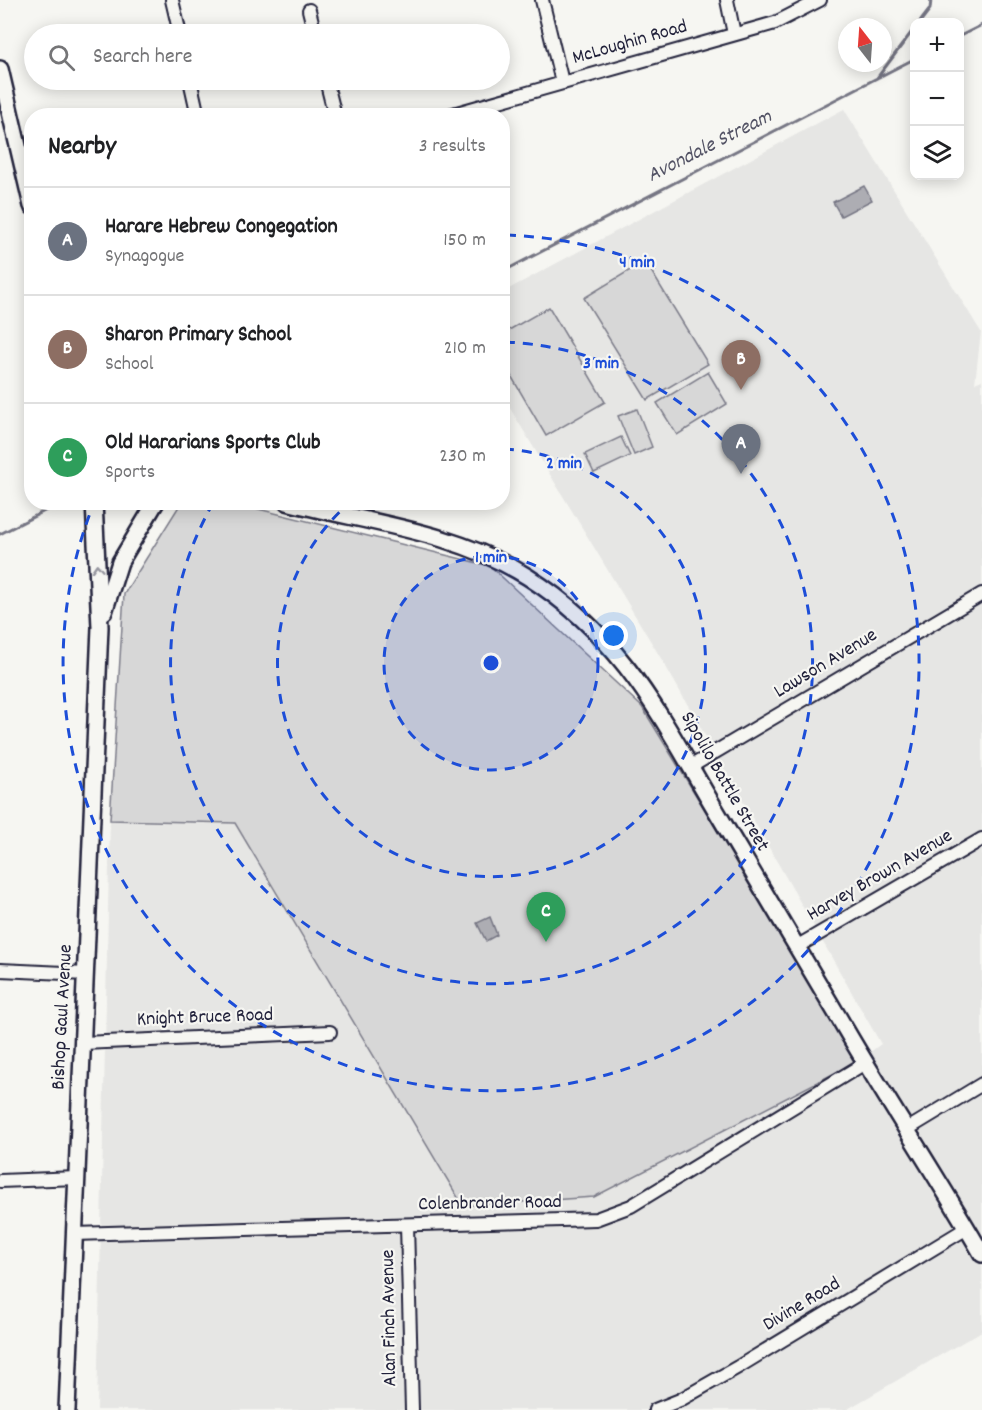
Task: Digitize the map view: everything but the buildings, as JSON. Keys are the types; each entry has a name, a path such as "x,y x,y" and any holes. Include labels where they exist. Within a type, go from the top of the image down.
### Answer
{"main road":[{"path":"0,69 24,172"},
{"path":"93,510 100,627"},
{"path":"100,627 120,562 151,510"},
{"name":"Sipolilo Battle Street","path":"322,510 434,536 469,547 527,576 551,593 600,636 633,672 652,699 865,1063 982,1254"},
{"name":"Bishop Gaul Avenue","path":"66,1410 100,627"}],"street":[{"path":"172,0 178,24"},
{"path":"542,0 562,82"},
{"path":"727,0 734,34"},
{"name":"McLoughin Road","path":"473,108 775,23 820,0"},
{"path":"309,10 312,24"},
{"path":"192,90 196,108"},
{"path":"328,90 333,108"},
{"name":"Lawson Avenue","path":"690,767 982,594"},
{"name":"Harvey Brown Avenue","path":"798,946 982,839"},
{"path":"0,970 86,974"},
{"name":"Knight Bruce Road","path":"83,1043 330,1032"},
{"name":"Colenbrander Road","path":"74,1234 572,1221 614,1214 865,1063"},
{"path":"906,1130 982,1084"},
{"path":"0,1181 77,1178"},
{"name":"Alan Finch Avenue","path":"407,1225 412,1410"},
{"name":"Divine Road","path":"654,1410 680,1400 738,1367 967,1228"}],"shaded area":[{"path":"844,109 981,332 975,383 982,380 982,1331 846,1410 97,1410 110,820 235,823 463,1206 858,1061 881,1044 665,665 510,408 510,288"},
{"path":"864,186 872,200 841,216 833,202"},
{"path":"645,261 708,364 647,400 584,298"},
{"path":"549,307 605,402 546,436 510,374 510,329"},
{"path":"708,372 727,404 677,435 657,403"},
{"path":"637,409 652,447 634,455 618,416"},
{"path":"621,437 630,456 594,473 585,454"},
{"path":"177,510 262,510 490,566 642,707 858,1061 594,1197 463,1206 235,823 110,820 124,594"},
{"path":"490,917 497,935 486,941 477,923"}],"waterway":[{"name":"Avondale Stream","path":"923,18 930,9 931,0"},
{"path":"964,34 982,25"},
{"name":"Avondale Stream","path":"510,268 877,78 910,34"},
{"path":"879,77 910,61"},
{"name":"Avondale Stream","path":"0,534 46,510"}],"place":[{"name":"Sharon Primary School","path":"741,390"},
{"name":"Harare Hebrew Congegation","path":"741,474"},
{"name":"Old Hararians Sports Club","path":"546,942"}]}
